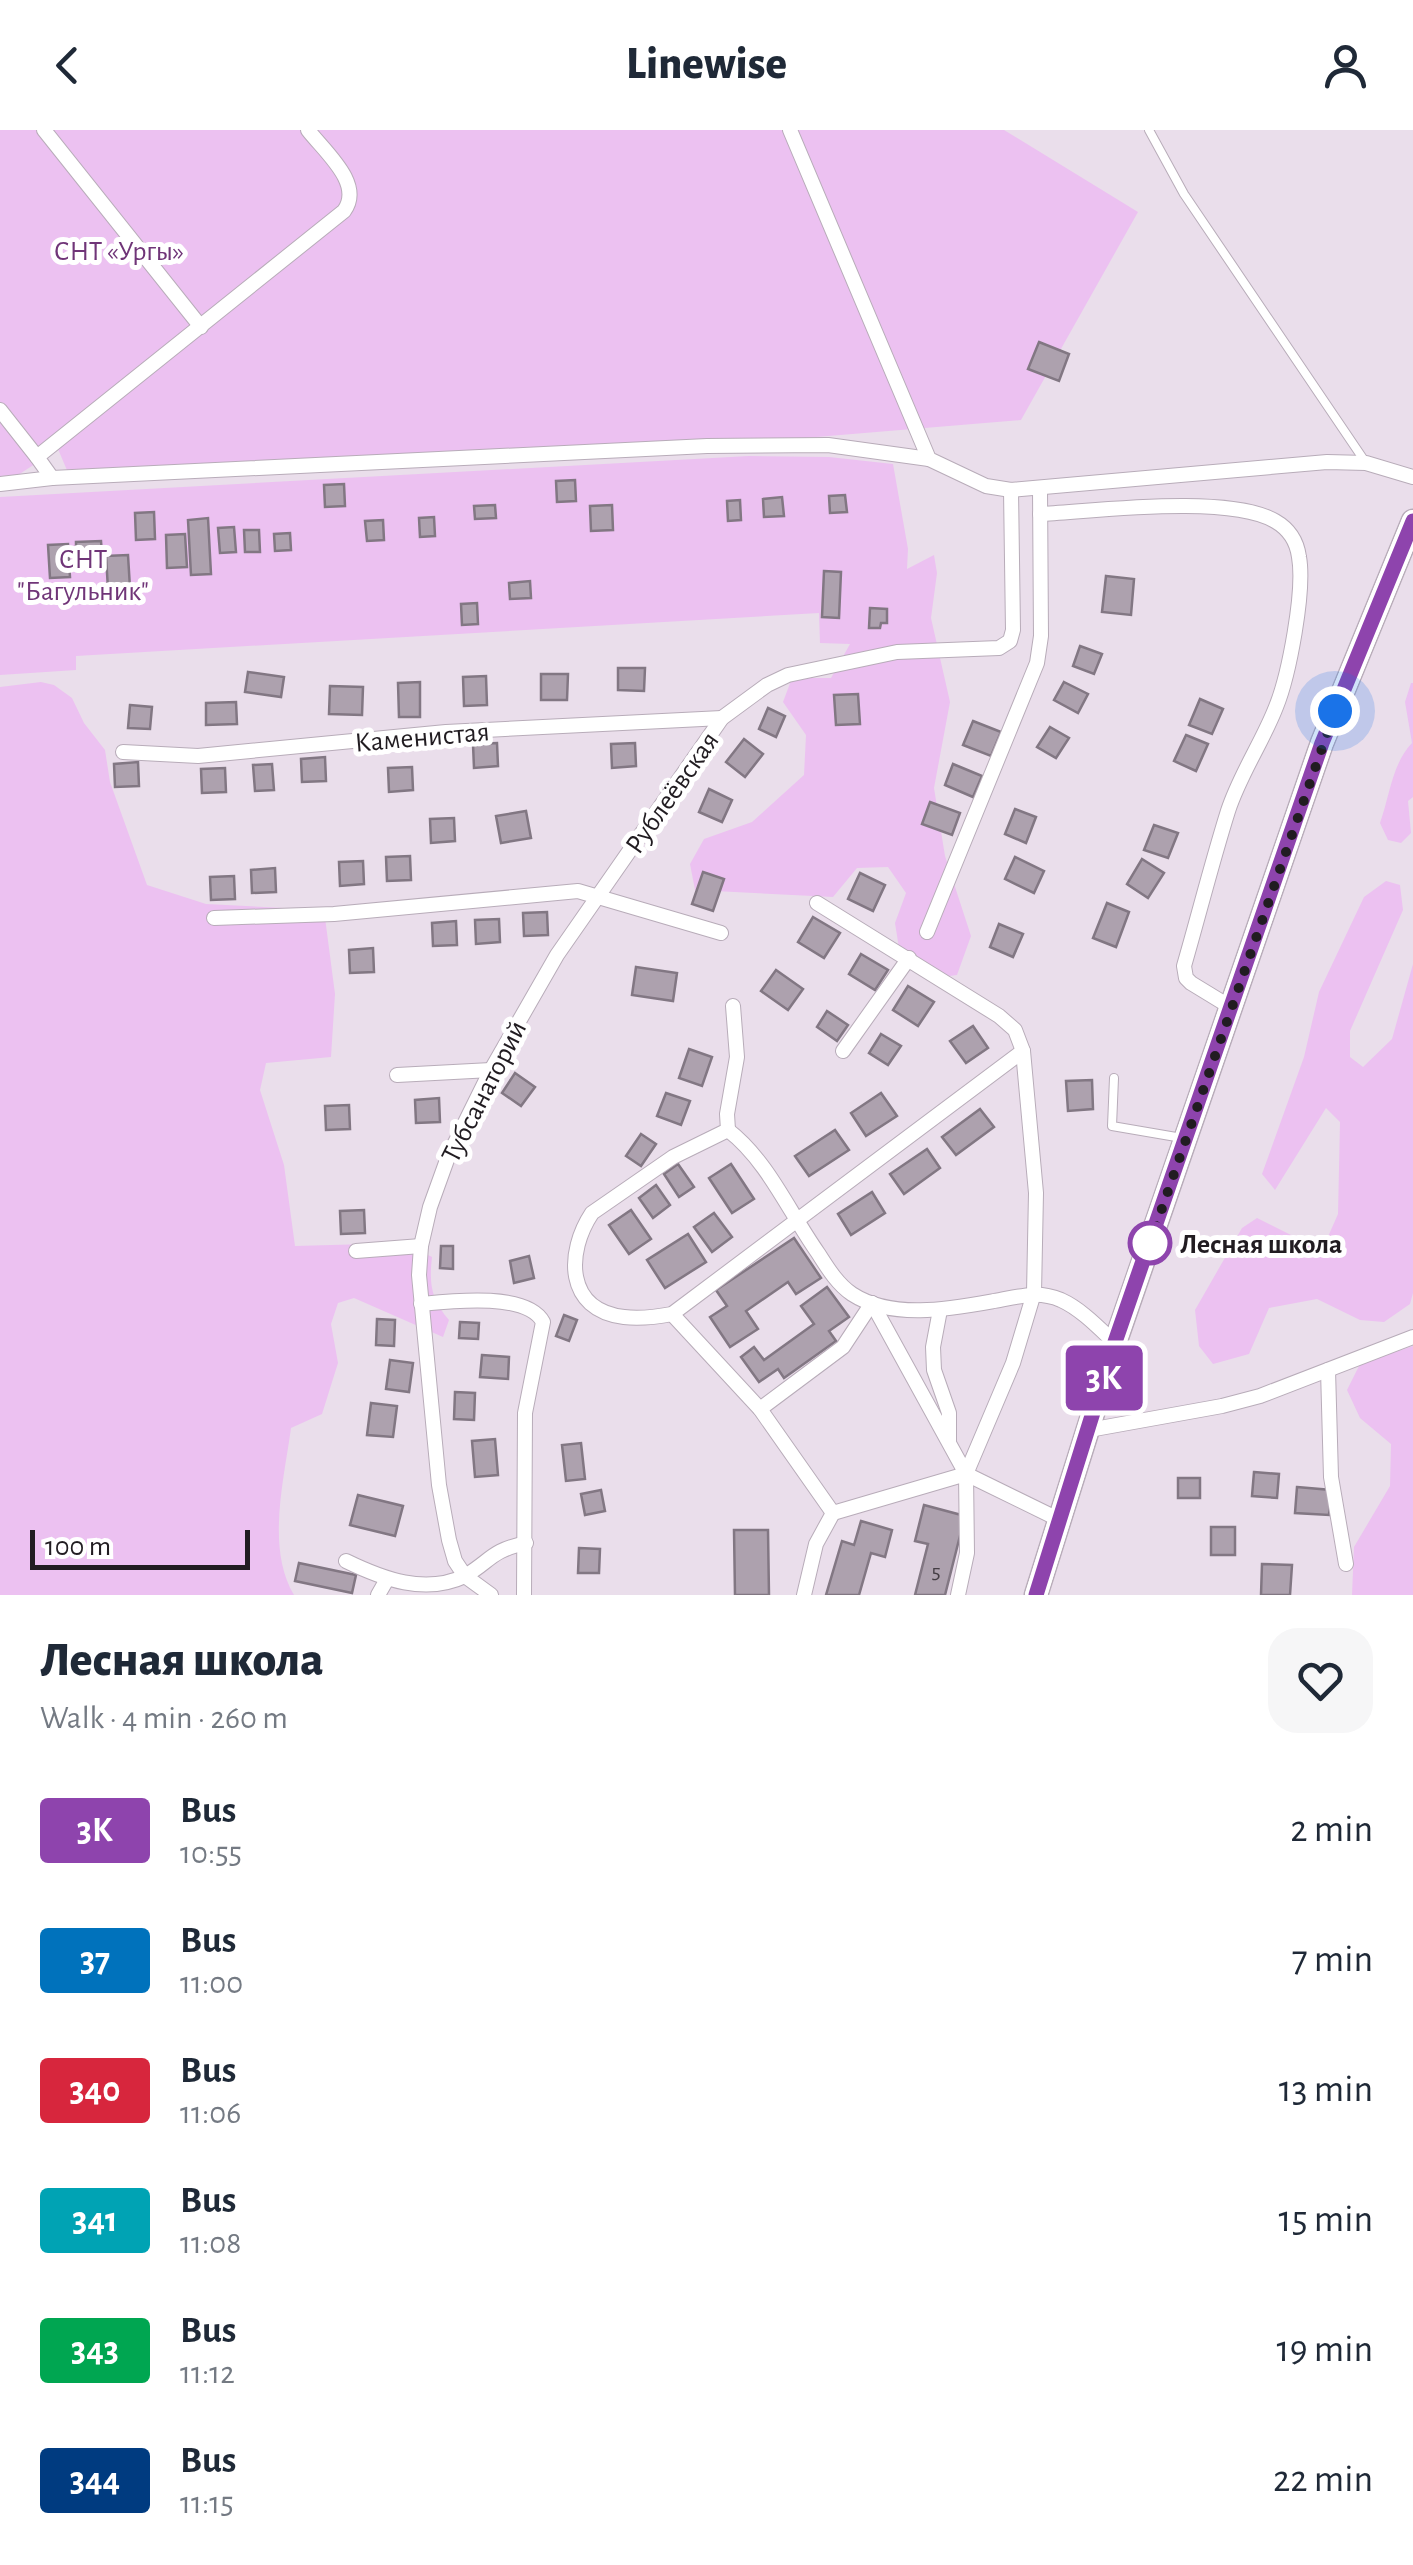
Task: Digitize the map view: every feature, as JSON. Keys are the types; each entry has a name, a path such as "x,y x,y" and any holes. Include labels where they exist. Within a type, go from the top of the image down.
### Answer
{"main road":[{"path":"1036,1595 1115,1342 1322,743 1413,520"}],"street":[{"path":"44,130 201,327"},
{"path":"37,457 344,211 352,191 348,181 308,130"},
{"path":"790,130 929,459"},
{"path":"0,410 52,478"},
{"path":"0,484 52,478 707,446 828,445 929,459 986,486 1010,490 1327,462 1366,462 1413,477"},
{"path":"926,932 1037,663 1041,636 1040,489"},
{"name":"Рублеёвская","path":"598,896 722,718 767,685 788,676 897,652 999,648 1010,641 1010,490"},
{"path":"1040,514 1201,507 1240,511 1272,519 1290,532 1299,555 1300,575 1286,680 1276,710 1234,794 1184,966 1191,983 1232,1008"},
{"name":"Каменистая","path":"123,752 198,756 446,732 722,718"},
{"path":"214,918 334,914 578,892 721,933"},
{"name":"Тубсанаторий","path":"465,1576 456,1561 443,1514 421,1304 421,1246 448,1157 491,1070 557,954 598,896"},
{"path":"817,903 999,1016 1016,1030 1022,1051 1036,1193 1034,1293 1013,1363 966,1474 968,1554 958,1595"},
{"path":"843,1052 909,958"},
{"path":"734,1006 737,1057 728,1130 758,1159 795,1221 851,1294 901,1309 940,1310 1034,1293 1063,1301 1115,1342"},
{"path":"728,1130 672,1157 592,1213 575,1247 572,1270 580,1290 598,1309 620,1317 672,1314 1022,1051"},
{"path":"397,1075 491,1070"},
{"path":"356,1250 421,1246"},
{"path":"421,1304 494,1302 527,1307 537,1312 543,1322 525,1413 524,1595"},
{"path":"760,1408 843,1347 872,1303"},
{"path":"872,1303 966,1474 1060,1520"},
{"path":"940,1310 933,1348 934,1370 949,1413 949,1443"},
{"path":"672,1314 760,1408 832,1513"},
{"path":"1088,1430 1260,1396 1413,1337"},
{"path":"1328,1370 1331,1477 1346,1564"},
{"path":"804,1595 816,1544 832,1513 966,1474"},
{"path":"346,1561 386,1581 436,1586 465,1576 500,1549 526,1543"},
{"path":"465,1576 491,1595"},
{"path":"378,1595 386,1581"}],"lane":[{"path":"1149,130 1184,194 1366,462"},
{"path":"1114,1078 1112,1126 1186,1138"}],"green space":[{"name":"СНТ «Ургы»","path":"0,130 1004,130 1138,212 1021,420 707,446 69,475 58,449 18,475 0,476"},
{"name":"СНТ \"Багульник\"","path":"749,456 829,457 893,464 908,549 907,569 934,555 937,573 931,618 950,702 934,788 945,856 971,936 957,975 934,978 901,961 895,923 906,893 888,867 857,868 833,897 695,890 690,864 704,839 752,822 804,775 806,735 783,702 792,678 831,678 850,644 820,643 819,613 76,656 76,670 0,675 0,497"},
{"path":"41,682 54,685 72,698 84,723 105,750 110,782 147,885 206,904 324,910 335,994 331,1057 266,1063 260,1090 284,1165 295,1246 404,1243 432,1257 433,1291 449,1320 443,1337 354,1298 338,1303 331,1324 338,1363 322,1414 291,1428 279,1535 286,1576 294,1595 0,1595 0,687"},
{"path":"1411,683 1413,797 1408,801 1411,833 1401,843 1388,840 1380,823 1396,770 1412,743 1405,702"},
{"path":"1386,881 1400,885 1403,910 1350,1031 1350,1057 1363,1067 1392,1039 1413,964 1410,1304 1384,1322 1360,1320 1317,1299 1269,1308 1249,1354 1213,1364 1199,1346 1195,1310 1242,1228 1257,1218 1291,1235 1327,1239 1338,1214 1340,1122 1326,1108 1275,1190 1262,1174 1304,1057 1319,992 1364,897"},
{"path":"1413,1346 1413,1595 1352,1595 1354,1547 1390,1486 1391,1444 1360,1418 1347,1390 1360,1364"}],"building":[{"path":"1039,342 1069,354 1059,381 1028,369"},
{"path":"575,480 576,501 557,502 556,481"},
{"path":"344,484 345,506 325,507 324,485"},
{"path":"845,495 847,512 830,513 829,496"},
{"path":"782,497 784,516 764,517 763,499"},
{"path":"740,500 741,520 728,521 727,501"},
{"path":"495,505 496,518 475,519 474,506"},
{"path":"612,505 613,530 591,531 590,506"},
{"path":"154,512 155,539 136,540 135,513"},
{"path":"434,517 435,536 420,537 419,518"},
{"path":"208,518 211,574 191,575 188,520"},
{"path":"383,520 384,540 367,541 365,521"},
{"path":"234,527 236,552 220,553 218,528"},
{"path":"244,530 259,530 260,552 245,552"},
{"path":"290,533 291,550 275,551 274,534"},
{"path":"185,534 187,567 167,568 166,535"},
{"path":"101,541 102,554 76,556 76,542"},
{"path":"68,544 70,577 50,578 48,545"},
{"path":"128,555 130,588 108,589 106,556"},
{"path":"824,571 841,572 839,618 822,617"},
{"path":"1106,576 1134,579 1131,615 1102,612"},
{"path":"530,581 531,598 510,599 509,583"},
{"path":"477,603 478,624 462,625 461,604"},
{"path":"870,608 887,609 887,623 869,628"},
{"path":"1080,646 1102,654 1094,674 1073,666"},
{"path":"618,668 645,668 644,691 618,690"},
{"path":"248,672 284,677 281,697 245,692"},
{"path":"541,674 568,674 567,700 541,700"},
{"path":"486,676 487,705 464,706 463,677"},
{"path":"420,682 420,717 399,717 398,683"},
{"path":"1064,682 1088,694 1078,713 1054,700"},
{"path":"330,686 363,687 362,715 329,714"},
{"path":"858,694 860,724 836,725 834,695"},
{"path":"1200,699 1223,709 1212,734 1189,725"},
{"path":"236,702 237,724 206,725 206,703"},
{"path":"130,705 152,707 150,729 128,728"},
{"path":"768,708 785,716 776,737 759,729"},
{"path":"973,721 1001,732 991,756 963,745"},
{"path":"1050,727 1069,738 1056,758 1037,747"},
{"path":"1186,735 1208,744 1196,771 1174,761"},
{"path":"744,739 763,754 745,777 726,762"},
{"path":"497,743 498,766 474,768 473,744"},
{"path":"635,743 636,766 612,768 611,744"},
{"path":"325,757 326,781 302,782 301,759"},
{"path":"138,762 139,786 115,787 114,764"},
{"path":"272,764 274,790 255,791 253,765"},
{"path":"953,764 982,776 973,797 945,785"},
{"path":"412,767 413,790 389,792 388,768"},
{"path":"225,768 226,792 202,793 201,769"},
{"path":"709,789 732,800 722,822 699,812"},
{"path":"930,802 960,813 952,835 922,824"},
{"path":"1015,809 1036,817 1026,843 1005,834"},
{"path":"526,811 531,838 501,843 496,816"},
{"path":"454,818 455,841 431,843 430,819"},
{"path":"1154,825 1178,833 1168,858 1144,850"},
{"path":"410,856 411,880 387,881 386,857"},
{"path":"1015,857 1044,871 1034,893 1005,879"},
{"path":"1142,859 1164,873 1148,898 1127,884"},
{"path":"363,861 364,884 340,886 339,862"},
{"path":"275,868 276,892 252,893 251,870"},
{"path":"703,872 724,879 713,911 692,904"},
{"path":"860,873 885,885 873,911 848,899"},
{"path":"234,876 235,899 211,900 210,877"},
{"path":"1107,903 1129,912 1116,947 1093,938"},
{"path":"547,912 548,935 524,936 523,913"},
{"path":"813,917 840,933 824,958 798,942"},
{"path":"499,919 500,942 476,944 475,920"},
{"path":"456,921 457,945 433,946 432,923"},
{"path":"999,924 1023,934 1013,957 990,947"},
{"path":"373,948 374,972 350,973 349,950"},
{"path":"861,954 888,970 875,990 849,974"},
{"path":"636,967 677,973 673,1001 632,995"},
{"path":"776,970 803,989 788,1010 761,991"},
{"path":"908,986 934,1002 918,1026 893,1010"},
{"path":"827,1011 848,1025 837,1041 817,1027"},
{"path":"973,1026 988,1048 966,1063 950,1041"},
{"path":"881,1034 901,1046 888,1065 869,1053"},
{"path":"689,1049 712,1057 702,1086 679,1078"},
{"path":"515,1073 535,1087 521,1106 502,1093"},
{"path":"1092,1080 1093,1109 1068,1111 1066,1081"},
{"path":"666,1093 690,1101 681,1125 657,1116"},
{"path":"881,1093 897,1116 866,1136 851,1113"},
{"path":"439,1098 440,1122 416,1123 415,1100"},
{"path":"349,1105 350,1129 326,1130 325,1106"},
{"path":"980,1109 994,1127 956,1155 942,1137"},
{"path":"835,1130 849,1150 809,1176 795,1156"},
{"path":"641,1134 656,1144 641,1166 626,1156"},
{"path":"927,1149 940,1168 904,1194 890,1174"},
{"path":"678,1164 694,1187 679,1197 664,1174"},
{"path":"731,1164 754,1199 732,1213 709,1178"},
{"path":"656,1185 670,1205 653,1218 639,1198"},
{"path":"872,1192 885,1213 851,1235 838,1214"},
{"path":"364,1210 365,1233 341,1234 340,1211"},
{"path":"631,1210 651,1239 629,1254 609,1225"},
{"path":"714,1213 732,1237 712,1252 694,1227"},
{"path":"688,1234 706,1262 665,1288 647,1260"},
{"path":"794,1238 821,1278 796,1294 788,1282 746,1311 758,1329 730,1347 710,1317 727,1306 716,1290"},
{"path":"441,1246 453,1246 453,1269 440,1268"},
{"path":"529,1256 534,1278 514,1283 510,1261"},
{"path":"827,1287 849,1317 829,1331 836,1341 784,1378 778,1369 759,1382 741,1357 754,1347 764,1360 814,1324 801,1306"},
{"path":"564,1315 577,1320 569,1341 556,1336"},
{"path":"377,1319 395,1320 394,1346 376,1345"},
{"path":"460,1322 479,1323 478,1339 459,1338"},
{"path":"482,1355 509,1357 508,1379 480,1377"},
{"path":"390,1360 413,1363 409,1392 386,1389"},
{"path":"455,1392 475,1393 474,1420 454,1419"},
{"path":"371,1403 397,1406 393,1437 367,1435"},
{"path":"495,1439 498,1475 475,1477 472,1441"},
{"path":"581,1443 585,1479 566,1481 562,1445"},
{"path":"1254,1472 1279,1474 1277,1498 1252,1496"},
{"path":"1178,1478 1200,1478 1200,1498 1178,1498"},
{"path":"1297,1487 1331,1490 1329,1515 1295,1513"},
{"path":"601,1490 605,1511 585,1515 581,1494"},
{"path":"358,1495 403,1506 395,1536 350,1525"},
{"path":"924,1505 965,1516 945,1595 915,1595 928,1544 915,1541"},
{"path":"861,1521 892,1530 885,1557 871,1553 859,1595 826,1595 842,1541 854,1545"},
{"path":"1211,1527 1235,1527 1235,1555 1211,1555"},
{"path":"734,1530 768,1530 769,1595 735,1595"},
{"path":"579,1548 600,1549 599,1573 578,1573"},
{"path":"299,1563 356,1575 352,1593 295,1581"},
{"path":"1262,1564 1292,1565 1290,1595 1261,1595"}],"bus line":[{"name":"3К","path":"1036,1595 1115,1342 1322,743 1413,521"}],"place":[{"name":"Лесная школа","path":"1150,1243"}],"route":[{"path":"1150,1243 1335,711"}]}
